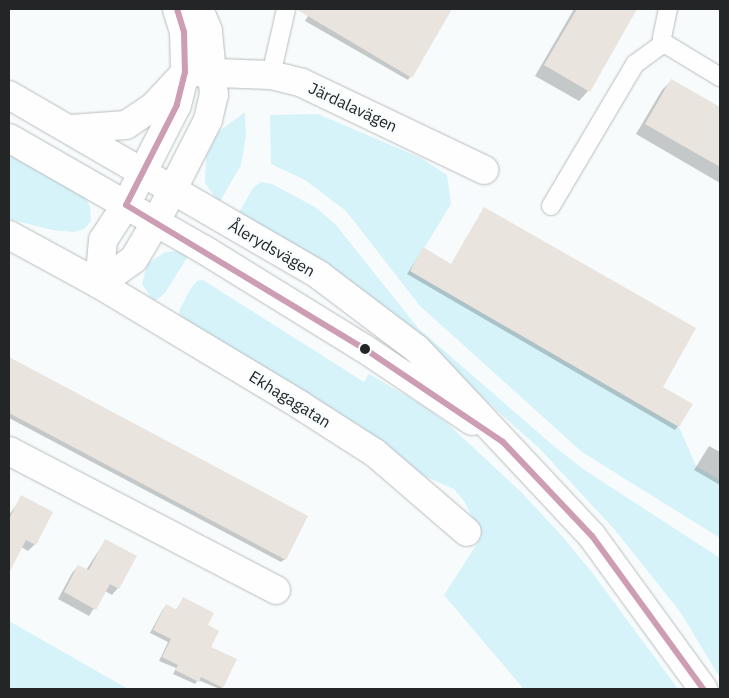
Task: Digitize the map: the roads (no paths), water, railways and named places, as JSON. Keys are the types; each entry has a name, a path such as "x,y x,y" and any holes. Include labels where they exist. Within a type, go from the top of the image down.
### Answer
{"street":[{"path":"99,284 103,240 126,205 177,105 185,72 184,32 177,9"},
{"path":"99,284 134,260 173,190 208,120 214,95 214,71 208,30 199,9"},
{"name":"Järdalavägen","path":"185,72 214,71 271,74 302,83 360,108 484,170"},
{"path":"71,129 126,125 154,106 185,72"},
{"name":"Ålerydsvägen","path":"9,95 71,129 142,174 319,275 366,308 417,349 592,536 703,689"},
{"name":"Ålerydsvägen","path":"9,138 156,222 365,350 503,442"},
{"name":"Ekhagagatan","path":"9,235 99,284 375,453 467,532"},
{"path":"9,451 276,590"}],"lane":[{"path":"271,74 286,9"},
{"path":"668,9 662,38 664,43 720,77"},
{"path":"551,206 635,64 664,43"}]}
